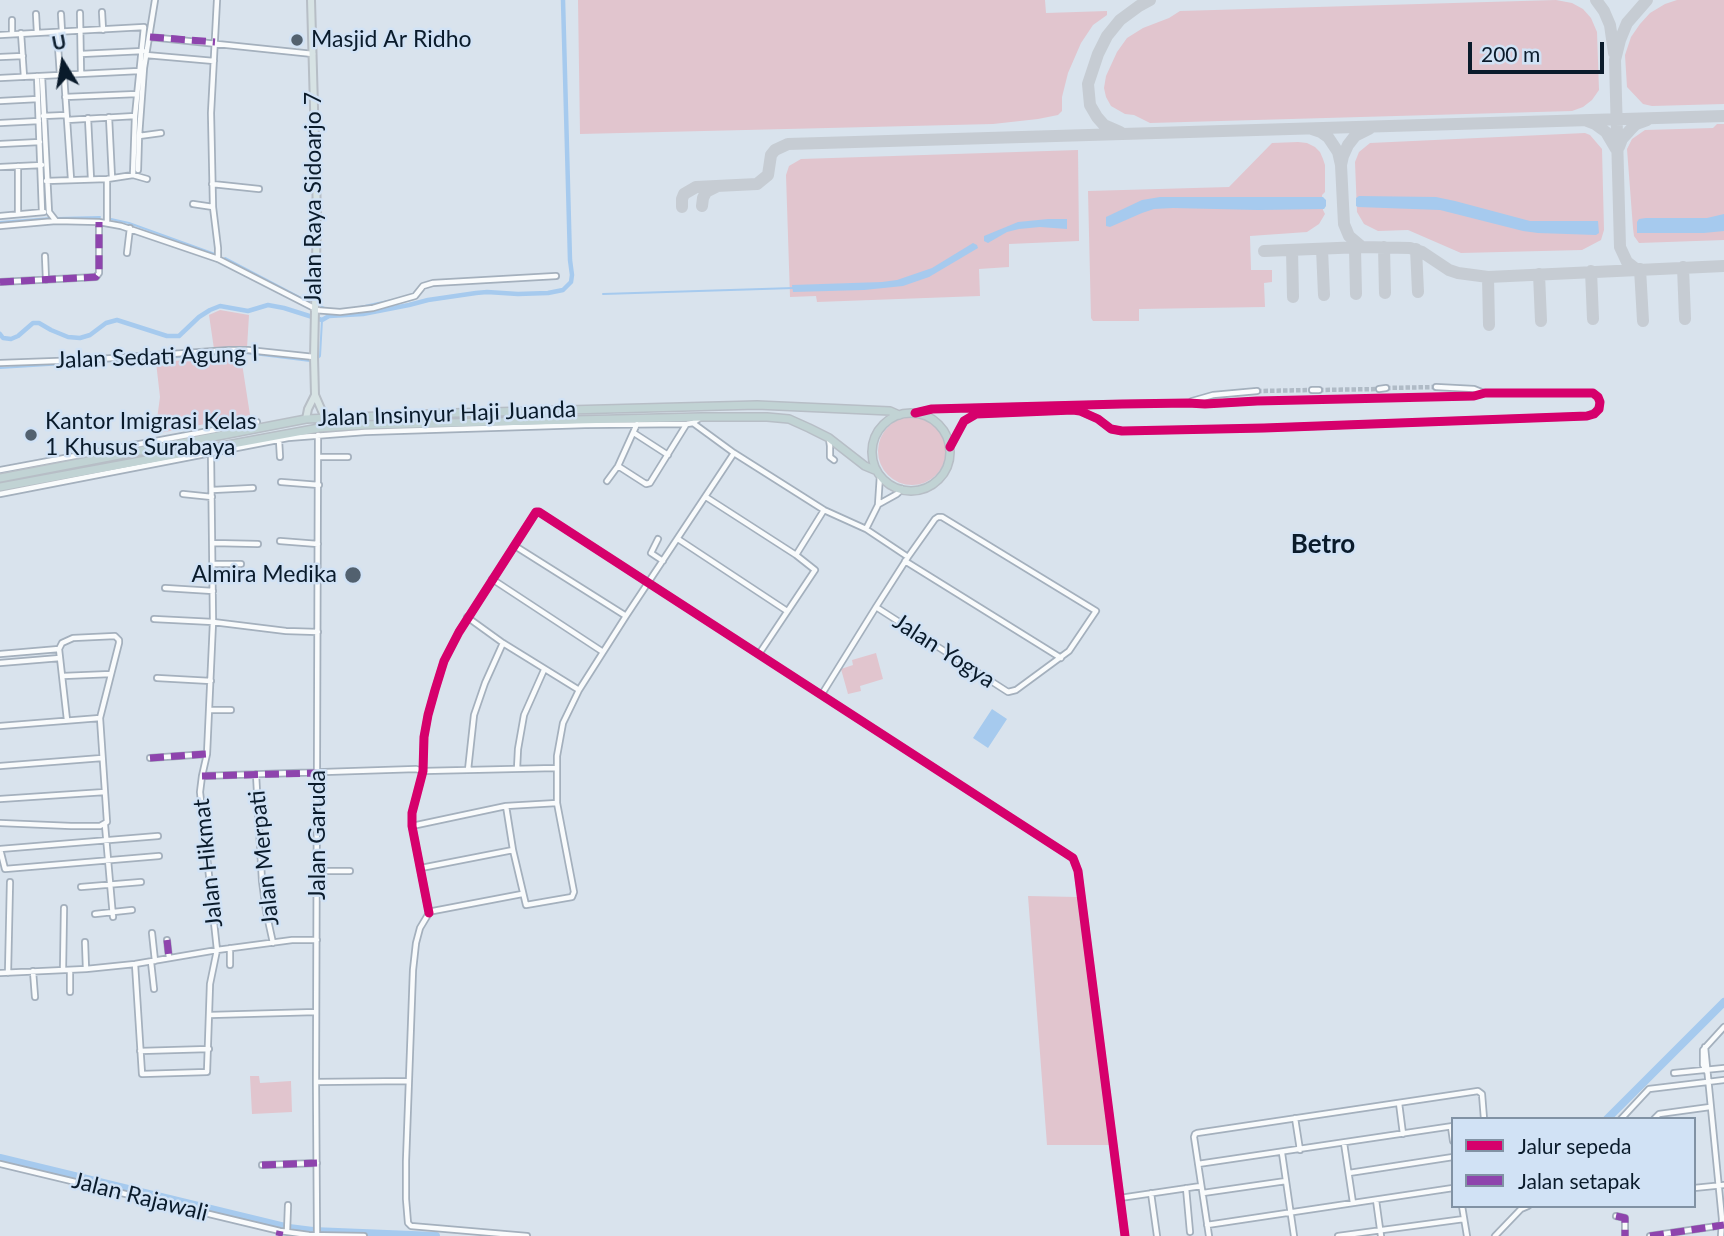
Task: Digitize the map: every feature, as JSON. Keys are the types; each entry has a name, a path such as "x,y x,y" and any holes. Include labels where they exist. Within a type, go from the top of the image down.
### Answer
{"highway":[{"name":"Jalan Insinyur Haji Juanda","path":"0,478 306,419 789,405 890,411 899,415"},
{"path":"676,407 676,417"},
{"path":"454,413 454,424"},
{"path":"915,413 931,419 948,439 948,464 934,483 920,489 894,486 878,473 872,455 875,438 884,423 899,415 915,413"},
{"name":"Jalan Insinyur Haji Juanda","path":"0,487 118,468 319,428 676,417 789,419 829,438 863,465 878,473"},
{"path":"183,443 184,453"}],"main road":[{"name":"Jalan Raya Sidoarjo 7","path":"310,0 317,214 315,395 325,418"},
{"name":"Jalan Raya Sidoarjo 7","path":"306,419 315,395"}],"street":[{"path":"133,175 139,71 150,37 155,0"},
{"path":"217,0 211,113 213,206 218,259"},
{"path":"102,12 103,30"},
{"path":"80,13 82,74"},
{"path":"36,14 37,33"},
{"path":"61,14 62,75 71,180"},
{"path":"12,20 12,34"},
{"path":"0,35 144,27 138,170"},
{"path":"21,33 24,77"},
{"path":"150,37 313,54"},
{"path":"81,54 144,53 214,61"},
{"path":"0,57 23,56"},
{"path":"0,78 139,71"},
{"path":"40,76 38,99 50,216"},
{"path":"40,76 40,142 44,165"},
{"path":"65,97 137,94"},
{"path":"0,101 38,99"},
{"path":"0,123 40,118 135,116"},
{"path":"107,223 110,178 109,117"},
{"path":"88,118 91,179"},
{"path":"139,136 161,133"},
{"path":"0,144 40,142"},
{"path":"0,167 44,165"},
{"path":"18,166 18,214"},
{"path":"45,181 133,175 146,179"},
{"path":"212,184 259,189"},
{"path":"193,204 213,206"},
{"path":"0,216 50,216 130,228 218,259 314,307 350,312 416,296 425,284 556,276"},
{"path":"0,226 50,216"},
{"path":"0,282 97,276 99,222"},
{"path":"127,253 130,228"},
{"path":"45,256 46,280"},
{"name":"Jalan Sedati Agung I","path":"0,363 229,350 314,357"},
{"path":"1436,387 1474,389 1485,393"},
{"path":"1379,388 1386,388"},
{"path":"1312,390 1319,390"},
{"path":"1188,402 1213,395 1257,391"},
{"path":"950,447 964,422 976,414 1073,410 1098,419 1111,429 1124,431 1587,416 1596,412 1600,406 1598,397 1593,393 1485,393 1437,397"},
{"path":"1379,398 1386,398"},
{"path":"1312,400 1319,400"},
{"path":"915,413 932,409 1257,401"},
{"path":"618,466 649,484 690,424 702,417"},
{"path":"0,470 257,422"},
{"path":"607,481 618,466 637,424"},
{"path":"690,424 824,510 866,529 906,559 1061,658 1069,651 1095,612 942,517 935,519 906,559 822,694"},
{"name":"Jalan Insinyur Haji Juanda","path":"0,494 118,468 211,454 283,437 365,428 690,424"},
{"path":"634,433 668,456"},
{"name":"Jalan Garuda","path":"317,1230 318,435"},
{"path":"280,457 283,437"},
{"path":"829,438 830,457 834,460"},
{"path":"506,806 524,903 528,906 572,897 574,895 557,803 556,768 563,723 579,690 646,581 678,540 734,453"},
{"name":"Jalan Hikmat","path":"209,1049 210,984 217,950 200,796 207,754 213,622 211,454"},
{"path":"318,457 348,457"},
{"path":"866,529 878,505 878,473"},
{"path":"281,481 319,485"},
{"path":"183,494 212,494 253,488"},
{"path":"878,505 902,489"},
{"path":"706,497 796,555 814,570 759,654"},
{"path":"796,555 824,510"},
{"path":"429,913 412,825 412,813 423,771 428,715 444,662 467,617 536,512 539,512 1075,861 1125,1236"},
{"path":"658,539 652,553 663,561"},
{"path":"678,540 787,611"},
{"path":"280,541 318,544"},
{"path":"213,543 258,544"},
{"path":"515,545 626,616"},
{"path":"213,564 241,564"},
{"path":"492,579 603,652"},
{"path":"165,588 213,591"},
{"name":"Jalan Yogya","path":"876,607 1005,691 1012,691 1061,658"},
{"path":"467,617 544,670 579,690"},
{"path":"154,619 318,632"},
{"path":"67,720 59,649 64,641 73,638 115,636 120,643 100,718 112,915"},
{"path":"468,770 477,705 503,643"},
{"path":"0,654 59,649"},
{"path":"0,663 60,658"},
{"path":"517,769 524,715 544,670"},
{"path":"63,677 111,674"},
{"path":"157,678 211,681"},
{"path":"209,710 231,710"},
{"path":"0,726 100,718"},
{"path":"150,758 207,754"},
{"path":"0,766 102,758"},
{"path":"202,776 416,769 556,768"},
{"name":"Jalan Merpati","path":"256,774 262,881 273,943"},
{"path":"0,799 105,792"},
{"path":"412,825 506,806 557,803"},
{"path":"0,823 71,827 105,825"},
{"path":"158,836 0,849 5,869 159,856"},
{"path":"421,868 513,850"},
{"path":"318,872 349,871"},
{"path":"8,973 10,882"},
{"path":"81,887 141,882"},
{"path":"522,894 437,910 429,913 420,928 413,970 406,1202 409,1225 527,1236"},
{"path":"63,970 64,908"},
{"path":"94,914 112,915 132,910"},
{"path":"152,933 155,989"},
{"path":"167,940 169,958"},
{"path":"0,973 135,964 230,948 317,940"},
{"path":"85,942 86,969"},
{"path":"230,948 230,965"},
{"path":"135,964 141,1073 208,1071 209,1049 140,1051"},
{"path":"70,970 70,992"},
{"path":"33,971 34,997"},
{"path":"210,1015 316,1013"},
{"path":"1721,1236 1721,1185 1705,1047 1724,1027"},
{"path":"1623,1117 1649,1089 1724,1068"},
{"path":"1675,1073 1707,1074 1724,1080"},
{"path":"316,1082 409,1081"},
{"path":"1209,1236 1194,1137 1197,1133 1478,1091 1482,1094 1484,1117"},
{"path":"1399,1103 1403,1134"},
{"path":"1656,1117 1659,1114 1710,1107"},
{"path":"1295,1118 1300,1150"},
{"path":"1198,1164 1451,1127"},
{"path":"1345,1143 1353,1203"},
{"path":"1282,1153 1294,1236"},
{"path":"1349,1173 1451,1157"},
{"path":"262,1165 317,1163"},
{"name":"Jalan Rajawali","path":"0,1164 280,1234 287,1228 364,1236"},
{"path":"1203,1193 1286,1181"},
{"path":"1696,1188 1721,1185"},
{"path":"1120,1198 1201,1186"},
{"path":"1186,1188 1190,1232"},
{"path":"1207,1225 1451,1188"},
{"path":"1151,1193 1157,1236"},
{"path":"1376,1200 1381,1233"},
{"path":"287,1228 288,1205"},
{"path":"1462,1208 1467,1236"},
{"path":"1495,1236 1523,1208"},
{"path":"1616,1216 1625,1217 1625,1236"},
{"path":"1338,1236 1381,1233 1464,1219"},
{"path":"1650,1236 1722,1226"}],"shaded area":[{"path":"578,0 1045,0 1046,13 1107,11 1107,15 1093,25 1081,43 1068,73 1062,97 1062,111 1058,115 993,124 580,134"},
{"path":"1556,0 1572,3 1583,9 1591,18 1597,32 1599,90 1583,107 1572,111 1150,123 1111,106 1104,88 1106,76 1117,52 1127,38 1180,11"},
{"path":"1677,0 1724,0 1724,104 1652,106 1643,104 1627,87 1625,55 1631,37 1650,13"},
{"path":"1717,124 1724,124 1724,240 1639,243 1634,236 1627,149 1632,139 1645,130 1713,128"},
{"path":"1585,133 1602,149 1604,230 1601,240 1582,250 1461,253 1408,230 1378,231 1364,224 1357,212 1355,162 1359,152 1370,143"},
{"path":"1298,142 1315,147 1323,159 1325,192 1322,195 1325,214 1319,224 1307,232 1250,236 1251,270 1272,270 1272,282 1264,283 1265,307 1139,309 1139,321 1093,321 1088,191 1229,187 1272,143"},
{"path":"1078,150 1079,241 1009,244 1009,267 979,269 980,296 817,302 816,296 790,297 786,175 789,166 801,159"},
{"path":"220,310 249,315 247,348 214,349 209,315"},
{"path":"241,357 250,415 155,434 160,397 156,362"},
{"path":"912,417 925,420 936,427 943,438 946,451 943,464 936,475 925,482 912,485 899,482 888,475 881,464 878,451 881,438 888,427 899,420"},
{"path":"876,653 883,679 860,686 861,691 848,694 841,669 853,665 852,660"},
{"path":"1028,896 1077,897 1111,1145 1047,1145"},
{"path":"250,1076 259,1076 260,1083 291,1081 292,1112 252,1114"}],"water":[{"path":"1160,197 1323,197 1326,206 1324,209 1154,209 1110,227 1106,226 1106,217 1142,200"},
{"path":"1436,197 1530,221 1598,221 1599,233 1538,233 1440,210 1358,207 1356,198"},
{"path":"1724,214 1724,231 1637,233 1639,219 1707,218"},
{"path":"1067,219 1067,229 1019,229 1007,232 988,243 984,241 984,236 1018,222"},
{"path":"973,243 978,248 929,277 903,286 793,292 792,285 897,280 932,268"},
{"path":"992,709 1007,719 988,748 973,738"}],"waterway":[{"path":"0,334 3,338 11,339 33,323 39,323 68,337 80,338 90,335 106,323 117,320 167,336 179,336 199,317 220,306 248,311 268,305 322,320 329,316 363,314 476,293 548,293 563,290 571,282 572,275 563,0"},
{"path":"57,218 100,217"},
{"path":"0,222 51,218"},
{"path":"111,219 215,254"},
{"path":"225,258 327,309"},
{"path":"603,294 794,288"},
{"path":"360,307 396,300 398,308"},
{"path":"318,358 322,320"},
{"path":"0,368 245,353 310,361"},
{"path":"1609,1117 1724,1002"},
{"path":"0,1158 289,1228 436,1236"}],"taxiway":[{"path":"1120,132 1104,125 1097,117 1090,105 1088,84 1107,36 1120,20 1150,0"},
{"path":"1596,0 1610,25 1614,53"},
{"path":"1636,269 1627,262 1620,247 1615,60 1627,23 1647,0"},
{"path":"682,207 684,194 696,187 757,184 768,175 771,155 788,144 1724,116"},
{"path":"1619,147 1622,139 1636,124 1647,120"},
{"path":"1587,121 1606,132 1616,149"},
{"path":"1312,129 1328,137 1338,152 1344,224 1349,236 1362,247"},
{"path":"1341,165 1348,145 1355,136 1369,129"},
{"path":"702,206 706,192 716,187"},
{"path":"1384,247 1385,293"},
{"path":"1355,248 1356,294"},
{"path":"1264,251 1410,248 1422,252 1449,270 1488,277 1724,266"},
{"path":"1322,249 1324,295"},
{"path":"1416,249 1418,292"},
{"path":"1292,250 1293,297"},
{"path":"1683,267 1685,319"},
{"path":"1640,269 1643,321"},
{"path":"1591,271 1593,319"},
{"path":"1539,274 1541,321"},
{"path":"1488,277 1489,325"}],"tunnel":[{"path":"1386,388 1436,387"},
{"path":"1319,390 1379,389"},
{"path":"1257,391 1312,390"},
{"path":"1386,398 1437,397"},
{"path":"1319,400 1379,398"},
{"path":"1257,401 1312,400"}],"marked path":[{"path":"150,37 215,42"},
{"path":"0,282 96,277 99,273 99,222"},
{"path":"150,758 207,754"},
{"path":"202,776 318,773"},
{"path":"167,940 169,958"},
{"path":"262,1165 317,1163"},
{"path":"1616,1216 1625,1218 1625,1236"},
{"path":"1650,1236 1724,1225"},
{"path":"279,1236 280,1231"}],"cycle path":[{"path":"915,413 932,409 1205,404 1474,396 1485,393 1593,393 1600,402 1599,409 1587,416 1122,431 1111,429 1098,419 1073,410 976,414 964,421 950,447"},
{"path":"429,913 412,826 412,813 423,771 428,715 444,661 459,632 536,512 539,512 1073,858 1078,871 1125,1236"}],"place":[{"name":"Masjid Ar Ridho","path":"297,40"},
{"name":"Kantor Imigrasi Kelas 1 Khusus Surabaya","path":"31,435"},
{"name":"Almira Medika","path":"353,575"}],"district":[{"name":"Betro","path":"1323,545"}]}
